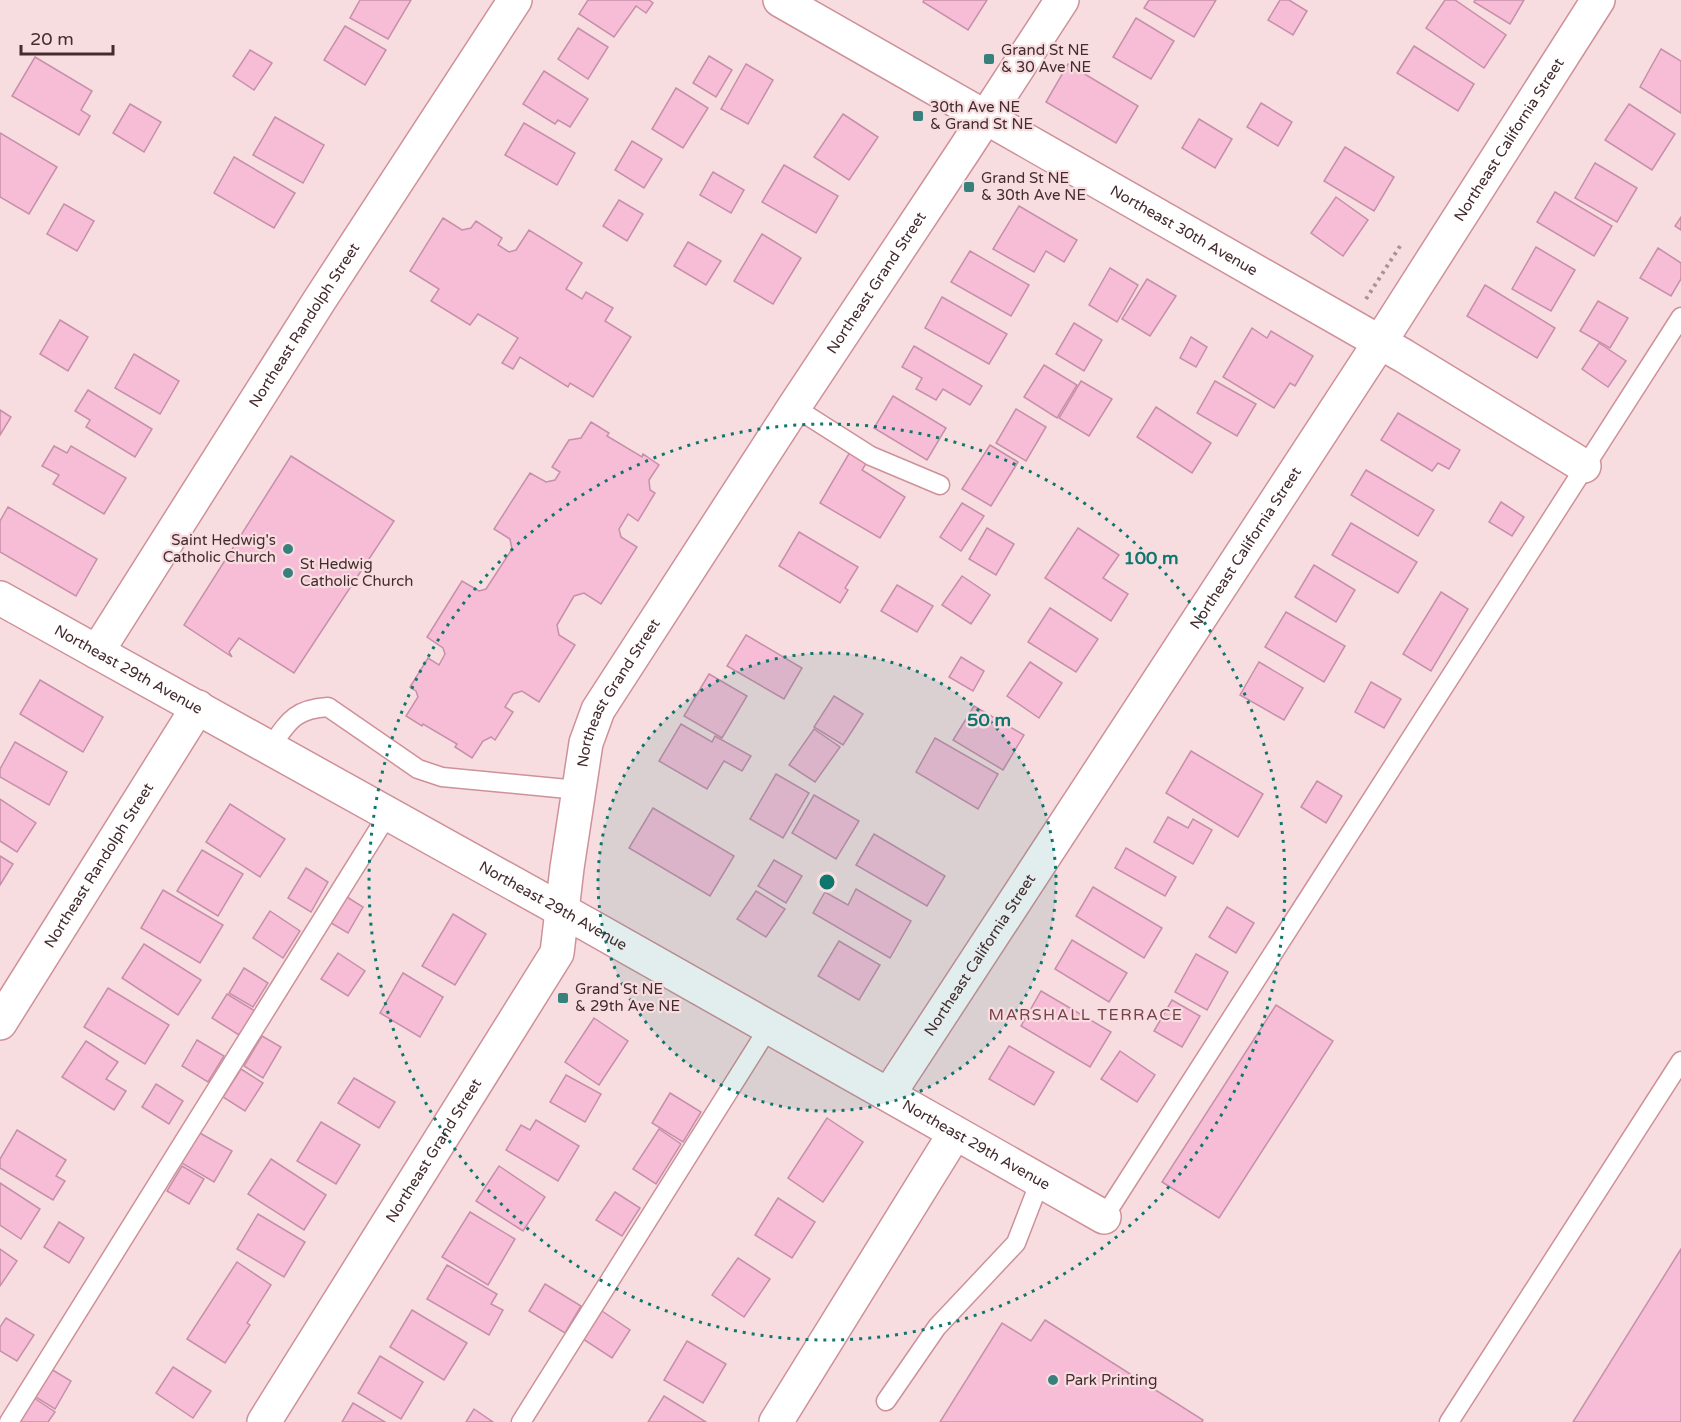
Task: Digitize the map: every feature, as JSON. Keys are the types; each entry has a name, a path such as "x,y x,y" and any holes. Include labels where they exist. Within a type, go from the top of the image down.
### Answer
{"street":[{"name":"Northeast Randolph Street","path":"97,652 301,330 515,0"},
{"name":"Northeast 30th Avenue","path":"780,0 1380,342 1584,466"},
{"name":"Northeast Grand Street","path":"264,1422 557,953 578,790 586,743 598,710 1062,0"},
{"name":"Northeast California Street","path":"889,1094 1380,342 1598,0"},
{"name":"Northeast 29th Avenue","path":"2,604 198,707 1104,1217"},
{"name":"Northeast Randolph Street","path":"0,1023 198,707"},
{"path":"776,1422 955,1133"}],"lane":[{"path":"1104,1217 1681,316"},
{"path":"794,407 871,456 940,485"},
{"path":"270,748 291,719 312,708 328,707 418,769 442,777 578,790"},
{"path":"9,1422 388,814"},
{"path":"521,1422 769,1027"},
{"path":"1449,1422 1681,1061"},
{"path":"886,1401 937,1327 1016,1243 1040,1181"}],"building":[{"path":"360,0 411,0 388,39 350,18"},
{"path":"588,0 649,0 653,3 646,13 636,6 614,37 579,14"},
{"path":"924,0 987,0 968,30 923,2"},
{"path":"1149,0 1216,0 1194,37 1144,8"},
{"path":"1280,0 1289,0 1307,11 1293,35 1268,20"},
{"path":"1445,0 1455,0 1506,35 1484,68 1426,28"},
{"path":"1475,0 1524,0 1510,24 1474,2"},
{"path":"1136,18 1174,41 1151,79 1113,57"},
{"path":"345,26 386,50 365,85 324,60"},
{"path":"578,28 608,47 588,79 558,59"},
{"path":"1414,46 1474,84 1458,111 1397,73"},
{"path":"1661,49 1681,61 1681,113 1640,87"},
{"path":"250,50 272,63 254,90 233,76"},
{"path":"709,56 732,70 716,97 693,83"},
{"path":"35,57 92,91 81,110 90,116 79,135 12,96"},
{"path":"746,64 773,80 748,124 721,109"},
{"path":"1068,64 1138,106 1116,143 1046,102"},
{"path":"544,71 588,99 570,127 558,120 555,124 523,104"},
{"path":"676,88 708,108 683,148 652,129"},
{"path":"1261,103 1292,122 1278,146 1247,127"},
{"path":"130,104 161,122 144,152 113,133"},
{"path":"1629,104 1675,134 1652,170 1605,140"},
{"path":"843,114 878,137 849,180 814,157"},
{"path":"275,117 324,145 303,183 253,155"},
{"path":"1199,119 1232,139 1215,168 1182,148"},
{"path":"524,123 575,153 557,185 505,155"},
{"path":"0,133 57,167 29,214 0,197"},
{"path":"632,141 662,159 644,188 615,170"},
{"path":"1345,147 1394,177 1374,211 1324,181"},
{"path":"234,157 295,193 274,228 214,193"},
{"path":"1595,163 1637,188 1617,222 1575,198"},
{"path":"784,165 838,196 816,233 762,202"},
{"path":"713,172 744,190 731,213 700,195"},
{"path":"1555,192 1612,226 1594,256 1537,222"},
{"path":"1336,197 1368,220 1343,256 1311,233"},
{"path":"619,200 643,214 627,241 603,226"},
{"path":"64,204 94,221 77,251 47,234"},
{"path":"1019,206 1077,240 1064,262 1046,251 1034,272 993,249"},
{"path":"1681,217 1681,230 1675,226"},
{"path":"443,218 462,230 471,228 476,221 502,238 498,245 509,252 516,250 529,230 582,263 566,289 582,299 586,292 613,308 605,321 631,337 593,397 570,383 568,387 520,357 513,369 502,363 518,338 478,314 470,325 431,301 439,289 410,271"},
{"path":"762,234 801,258 773,304 734,281"},
{"path":"688,242 721,261 706,285 674,266"},
{"path":"1536,247 1575,270 1551,311 1512,289"},
{"path":"1658,248 1681,263 1681,279 1671,296 1640,278"},
{"path":"970,251 1029,285 1011,316 951,282"},
{"path":"1110,268 1138,285 1117,322 1089,305"},
{"path":"1147,279 1176,296 1150,336 1122,319"},
{"path":"1485,285 1555,328 1537,358 1467,316"},
{"path":"942,297 1007,334 989,364 925,328"},
{"path":"1598,301 1628,318 1610,348 1580,331"},
{"path":"60,320 88,337 68,371 40,354"},
{"path":"1074,323 1102,340 1084,371 1056,354"},
{"path":"1252,328 1267,338 1271,331 1313,356 1295,386 1290,383 1274,408 1223,377"},
{"path":"1191,337 1207,347 1196,367 1180,358"},
{"path":"1599,343 1626,361 1608,387 1582,369"},
{"path":"914,346 982,386 970,405 943,389 936,400 916,389 922,378 902,367"},
{"path":"134,354 179,381 160,414 115,388"},
{"path":"1044,365 1077,385 1057,418 1024,397"},
{"path":"1081,381 1112,399 1089,436 1059,418"},
{"path":"1215,381 1256,404 1237,436 1197,413"},
{"path":"88,390 152,429 135,457 86,427 90,420 75,411"},
{"path":"893,396 946,428 927,460 874,428"},
{"path":"1156,407 1211,443 1192,473 1137,437"},
{"path":"1016,409 1046,427 1026,461 996,443"},
{"path":"0,410 11,417 0,435"},
{"path":"1398,413 1460,450 1449,469 1438,463 1432,471 1381,440"},
{"path":"591,422 609,433 607,436 642,457 643,454 659,465 649,480 650,490 655,493 638,521 628,514 619,529 621,537 637,547 601,604 584,593 574,596 557,625 559,635 575,645 539,702 522,691 513,694 505,707 513,712 495,740 491,737 483,741 472,758 455,747 457,744 406,716 418,697 416,691 410,687 428,658 439,665 445,654 443,648 427,637 462,581 479,591 486,589 512,549 510,539 494,529 530,473 546,482 555,480 560,472 552,467 569,440 581,438"},
{"path":"990,445 1018,462 991,506 962,489"},
{"path":"54,446 67,453 71,446 126,478 104,514 53,484 59,475 42,466"},
{"path":"850,452 867,462 862,470 905,497 880,538 820,503"},
{"name":"St Hedwig Catholic Church","path":"291,456 394,521 294,673 239,638 229,652 232,657 184,625"},
{"path":"1366,470 1434,510 1418,536 1351,495"},
{"path":"1501,502 1524,517 1512,536 1489,522"},
{"path":"962,503 984,516 961,551 940,537"},
{"path":"8,507 97,559 76,596 0,552 0,521"},
{"path":"1351,523 1417,562 1398,593 1332,555"},
{"path":"987,528 1014,544 996,575 969,559"},
{"path":"1078,528 1119,555 1103,578 1128,594 1111,621 1045,578"},
{"path":"799,532 858,567 845,588 848,590 840,603 779,566"},
{"path":"1314,565 1355,590 1336,622 1295,597"},
{"path":"962,576 990,595 971,624 942,605"},
{"path":"897,585 933,606 917,632 881,611"},
{"path":"1441,592 1468,609 1431,671 1403,654"},
{"path":"1050,608 1098,639 1076,672 1028,642"},
{"path":"1286,612 1345,646 1324,682 1265,647"},
{"path":"746,635 802,668 784,699 727,666"},
{"path":"961,657 984,671 973,691 949,677"},
{"path":"1030,662 1062,683 1039,718 1007,696"},
{"path":"1259,662 1303,688 1284,720 1240,695"},
{"path":"709,674 747,696 722,738 684,716"},
{"path":"40,680 103,717 83,752 20,714"},
{"path":"1371,682 1401,699 1384,728 1355,712"},
{"path":"834,696 863,714 843,745 814,727"},
{"path":"974,706 1024,735 1003,770 953,740"},
{"path":"681,724 712,742 715,736 751,756 742,771 724,761 707,789 659,761"},
{"path":"814,729 840,747 815,782 789,765"},
{"path":"935,738 998,774 978,809 916,772"},
{"path":"15,742 67,772 49,805 0,777 0,769"},
{"path":"1191,751 1263,794 1238,837 1166,793"},
{"path":"776,774 809,793 783,838 750,819"},
{"path":"1317,781 1342,796 1326,823 1301,807"},
{"path":"814,795 859,821 836,859 792,833"},
{"path":"0,799 36,823 17,852 0,841"},
{"path":"230,804 285,839 260,877 206,842"},
{"path":"653,808 734,856 710,896 629,848"},
{"path":"1168,817 1188,828 1193,819 1212,830 1193,864 1154,842"},
{"path":"874,834 945,876 927,906 856,865"},
{"path":"1126,848 1176,877 1165,896 1115,868"},
{"path":"202,850 243,874 218,916 177,891"},
{"path":"0,856 13,864 0,885"},
{"path":"774,860 802,876 786,903 758,886"},
{"path":"306,868 328,882 311,912 288,898"},
{"path":"1093,887 1162,928 1144,958 1076,916"},
{"path":"856,889 911,921 890,958 813,913 825,892 848,905"},
{"path":"163,890 223,925 200,963 141,928"},
{"path":"756,891 785,909 766,937 737,919"},
{"path":"347,897 363,907 348,933 331,923"},
{"path":"1227,907 1254,923 1236,953 1209,937"},
{"path":"270,911 300,931 283,958 253,938"},
{"path":"453,914 486,934 455,985 422,966"},
{"path":"1072,940 1127,973 1109,1002 1055,969"},
{"path":"839,941 880,965 859,1000 818,976"},
{"path":"144,944 201,980 178,1015 122,978"},
{"path":"338,953 365,971 348,996 321,979"},
{"path":"1196,954 1228,972 1207,1010 1175,992"},
{"path":"244,968 268,983 253,1007 229,993"},
{"path":"403,973 443,997 420,1037 380,1013"},
{"path":"108,988 169,1025 145,1064 84,1027"},
{"path":"1041,991 1111,1032 1090,1067 1021,1026"},
{"path":"227,994 255,1011 239,1035 212,1018"},
{"path":"1172,1000 1200,1016 1182,1047 1154,1031"},
{"path":"1276,1005 1333,1041 1219,1218 1162,1182"},
{"path":"594,1018 628,1041 599,1085 565,1062"},
{"path":"262,1036 281,1047 263,1078 244,1066"},
{"path":"197,1040 224,1056 208,1082 182,1066"},
{"path":"86,1041 118,1062 106,1079 126,1091 114,1110 62,1077"},
{"path":"1009,1046 1054,1072 1034,1105 989,1079"},
{"path":"1120,1051 1155,1075 1137,1102 1101,1079"},
{"path":"241,1069 263,1083 245,1111 223,1097"},
{"path":"566,1075 601,1094 585,1122 550,1102"},
{"path":"354,1078 395,1102 379,1128 338,1103"},
{"path":"156,1084 183,1101 169,1124 142,1107"},
{"path":"670,1093 701,1112 683,1142 652,1123"},
{"path":"827,1118 863,1142 823,1202 788,1178"},
{"path":"536,1120 579,1146 558,1181 506,1150 521,1125 530,1130"},
{"path":"321,1122 360,1145 336,1184 297,1161"},
{"path":"659,1129 681,1144 656,1184 633,1169"},
{"path":"17,1130 66,1160 56,1176 65,1181 53,1200 0,1168 0,1159"},
{"path":"198,1132 232,1151 214,1182 180,1162"},
{"path":"271,1159 326,1195 304,1230 248,1194"},
{"path":"182,1166 204,1179 189,1204 167,1191"},
{"path":"499,1166 545,1197 523,1231 476,1201"},
{"path":"0,1183 40,1209 21,1239 0,1225"},
{"path":"615,1192 640,1208 622,1236 596,1220"},
{"path":"778,1198 815,1222 792,1258 755,1235"},
{"path":"470,1212 515,1239 488,1285 442,1257"},
{"path":"258,1214 305,1242 284,1277 237,1249"},
{"path":"59,1222 84,1238 69,1263 44,1247"},
{"path":"0,1249 17,1261 0,1286"},
{"path":"1681,1249 1681,1422 1573,1422"},
{"path":"738,1258 770,1279 744,1317 712,1295"},
{"path":"237,1262 271,1285 247,1323 250,1325 225,1363 187,1339"},
{"path":"447,1265 497,1294 491,1304 503,1310 489,1335 427,1299"},
{"path":"545,1284 581,1306 565,1333 529,1311"},
{"path":"412,1310 467,1343 444,1380 390,1347"},
{"path":"602,1311 630,1330 612,1358 583,1339"},
{"path":"6,1318 34,1335 17,1361 0,1351 0,1327"},
{"name":"Park Printing","path":"1045,1320 1203,1420 1202,1422 940,1422 1002,1323 1031,1341"},
{"path":"687,1341 726,1364 703,1403 664,1380"},
{"path":"380,1356 423,1382 401,1419 358,1393"},
{"path":"173,1367 211,1391 193,1418 156,1393"},
{"path":"51,1369 71,1381 55,1409 34,1396"},
{"path":"664,1396 706,1422 648,1422"},
{"path":"34,1398 55,1412 48,1422 18,1422"},
{"path":"353,1403 385,1422 342,1422"},
{"path":"474,1409 493,1422 466,1422"}],"place":[{"name":"Grand St NE & 30 Ave NE","path":"989,59"},
{"name":"30th Ave NE & Grand St NE","path":"918,116"},
{"name":"Grand St NE & 30th Ave NE","path":"969,187"},
{"name":"Saint Hedwig's Catholic Church","path":"288,549"},
{"name":"St Hedwig Catholic Church","path":"288,573"},
{"name":"Grand St NE & 29th Ave NE","path":"563,998"},
{"name":"Park Printing","path":"1053,1380"}],"district":[{"name":"MARSHALL TERRACE","path":"1086,1014"}]}
